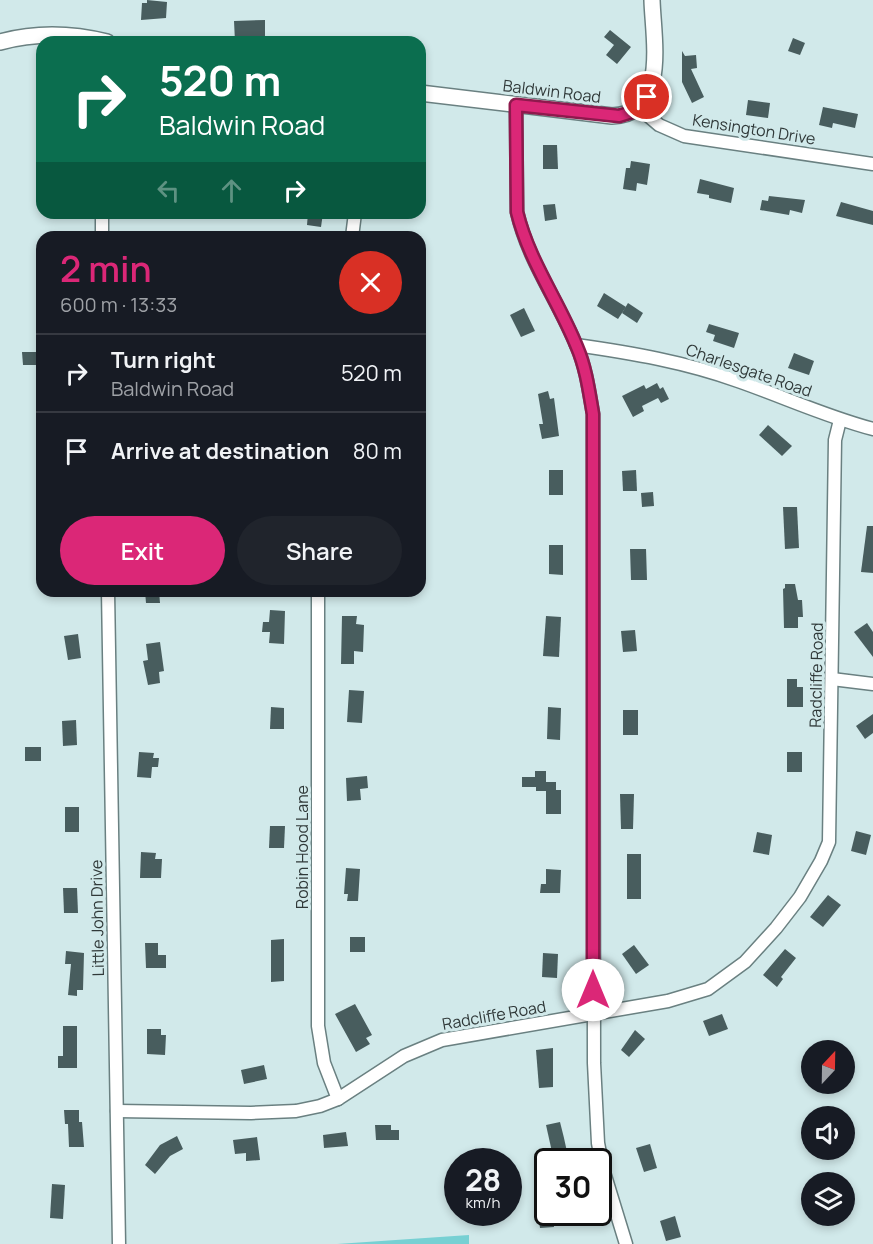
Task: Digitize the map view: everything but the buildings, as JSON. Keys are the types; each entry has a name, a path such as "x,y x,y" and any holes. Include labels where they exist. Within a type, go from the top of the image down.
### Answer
{"street":[{"path":"638,107 647,97 653,76 652,0"},
{"path":"37,36 49,34 63,36"},
{"path":"0,42 36,36"},
{"name":"Baldwin Road","path":"426,94 612,116 626,114 638,107"},
{"path":"516,105 517,212 520,228 536,268 576,345 584,366 593,414 593,1014 598,1143 611,1201 626,1244"},
{"name":"Kensington Drive","path":"638,107 659,125 684,136 873,164"},
{"name":"Charlesgate Road","path":"576,345 680,363 740,381 840,420 873,429"},
{"name":"Radcliffe Road","path":"117,1111 251,1113 296,1111 320,1106 338,1099 404,1056 442,1040 488,1030 668,1001 708,989 745,962 800,897 829,842 835,440 840,420"},
{"name":"Little John Drive","path":"108,597 118,1244"},
{"name":"Robin Hood Lane","path":"318,597 318,1026 324,1062 338,1099"},
{"path":"832,679 873,684"}],"shaded area":[{"path":"469,1235 469,1244 337,1244"}],"route":[{"path":"593,990 593,414 584,366 576,345 536,268 520,228 517,212 516,105 619,116 632,112 647,97"}]}
